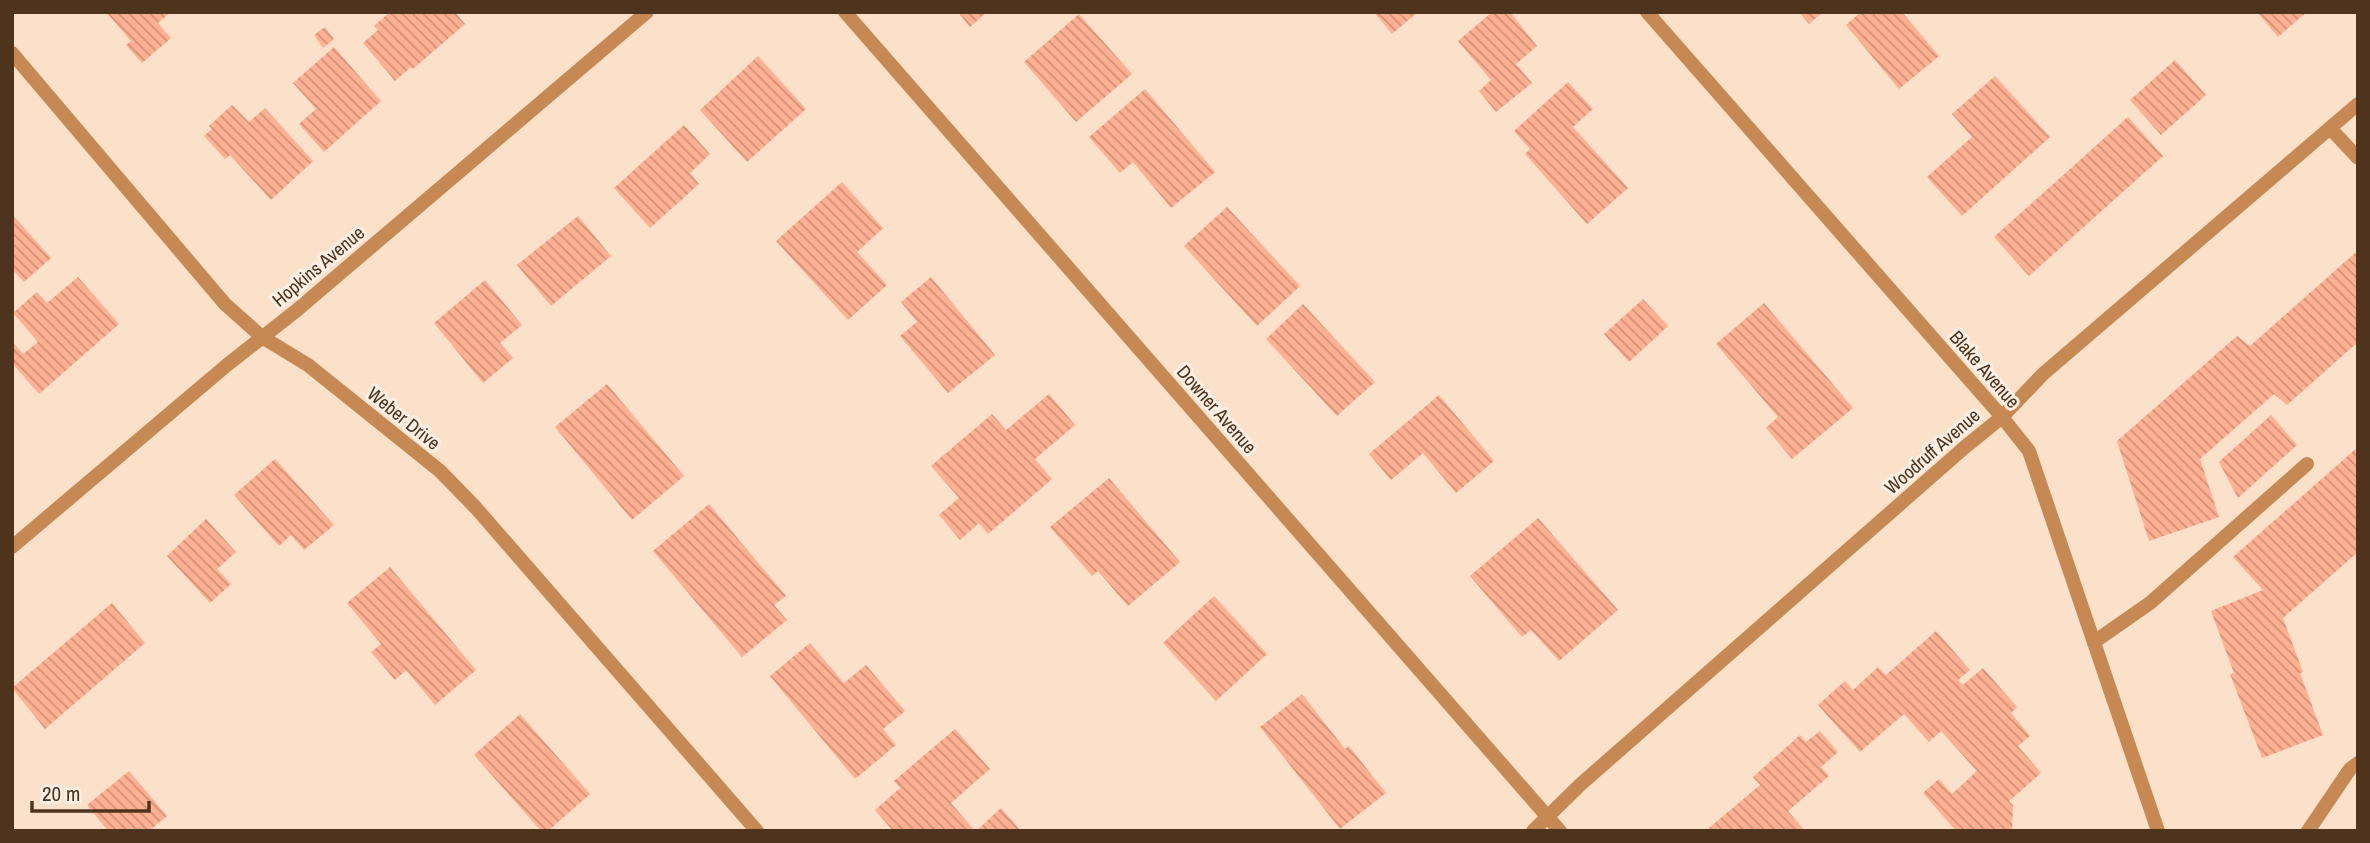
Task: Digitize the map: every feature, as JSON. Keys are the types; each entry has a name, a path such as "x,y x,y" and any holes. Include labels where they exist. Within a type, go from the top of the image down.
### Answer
{"street":[{"name":"Hopkins Avenue","path":"12,547 308,301 647,12"},
{"name":"Downer Avenue","path":"845,12 1560,831"},
{"name":"Blake Avenue","path":"1647,12 2029,451 2158,831"},
{"name":"Weber Drive","path":"12,53 225,304 262,337 308,365 440,471 485,518 757,831"},
{"name":"Woodruff Avenue","path":"1533,831 1602,765 2002,417 2043,374 2358,104"},
{"path":"2330,128 2358,158"},
{"path":"2094,642 2150,603 2307,464"},
{"path":"2308,831 2350,769 2358,763"}],"building":[{"path":"106,12 171,12 158,23 171,38 142,63 126,45 131,41"},
{"path":"390,12 455,12 465,24 395,81 363,43 378,30 374,26"},
{"path":"958,12 987,12 970,27"},
{"path":"1374,12 1418,12 1392,34"},
{"path":"1492,12 1510,12 1537,46 1516,64 1532,83 1496,112 1479,91 1491,80 1458,41"},
{"path":"1799,12 1823,12 1809,24"},
{"path":"1861,12 1902,12 1939,56 1899,89 1846,25"},
{"path":"2257,12 2307,12 2278,37"},
{"path":"1079,14 1132,74 1076,122 1024,62"},
{"path":"325,27 334,39 323,48 314,35"},
{"path":"334,47 381,101 324,152 299,124 316,109 293,83"},
{"path":"758,56 806,109 747,162 700,110"},
{"path":"2175,60 2206,95 2161,135 2130,100"},
{"path":"1995,76 2050,137 1962,216 1927,177 1972,137 1952,114"},
{"path":"1568,82 1593,109 1573,127 1628,188 1587,224 1525,154 1530,149 1514,131"},
{"path":"1145,89 1215,172 1171,208 1133,162 1120,173 1089,137"},
{"path":"232,105 249,122 265,108 313,161 271,200 230,155 225,159 204,136 212,129 209,126"},
{"path":"2128,117 2163,156 2029,276 1994,237"},
{"path":"684,125 710,154 690,173 699,184 650,228 614,188"},
{"path":"842,182 883,228 857,252 887,285 848,320 776,241"},
{"path":"1227,207 1300,286 1257,326 1184,246"},
{"path":"12,214 51,258 24,282 12,269"},
{"path":"578,216 611,256 551,306 517,265"},
{"path":"2355,253 2358,257 2358,342 2287,405 2274,394 2200,459 2219,517 2149,541 2117,441 2237,336 2250,346"},
{"path":"78,277 119,324 39,394 12,363 12,341 23,354 38,342 13,313 37,292 47,303"},
{"path":"931,277 995,355 948,393 900,336 917,322 901,302"},
{"path":"485,280 522,325 500,343 513,358 483,383 434,323"},
{"path":"1643,299 1668,326 1629,362 1604,334"},
{"path":"1764,303 1853,408 1792,459 1766,428 1778,417 1716,344"},
{"path":"1303,304 1375,382 1337,416 1266,339"},
{"path":"607,384 684,476 632,520 555,427"},
{"path":"1049,394 1075,425 1035,459 1052,479 988,534 979,523 960,540 939,515 959,498 931,466 992,414 1006,430"},
{"path":"1439,395 1494,461 1456,493 1423,453 1391,480 1369,454"},
{"path":"2271,415 2297,445 2238,498 2219,462"},
{"path":"2358,447 2358,552 2283,618 2323,735 2262,758 2230,674 2234,673 2211,611 2263,590 2233,557"},
{"path":"275,459 334,525 304,550 291,535 279,546 234,495"},
{"path":"1109,478 1180,562 1128,606 1098,571 1092,576 1050,527"},
{"path":"709,504 786,596 774,605 787,620 742,657 653,551"},
{"path":"1538,518 1618,610 1559,661 1531,630 1522,637 1470,576"},
{"path":"206,519 236,552 217,569 231,584 210,603 167,556"},
{"path":"390,567 476,670 435,705 406,670 395,680 371,652 381,644 347,603"},
{"path":"1214,596 1267,654 1216,701 1163,643"},
{"path":"112,603 145,643 45,729 12,688"},
{"path":"1936,631 1970,670 1958,680 1963,685 1983,668 2017,707 2011,713 2030,736 2018,746 2041,773 2009,801 2013,805 2012,831 1956,831 1923,793 1939,779 1952,794 1977,771 1941,731 1929,742 1904,714 1860,752 1818,705 1845,681 1853,690 1878,667 1886,675"},
{"path":"810,643 844,683 866,665 905,711 883,729 896,745 855,779 770,676"},
{"path":"1302,694 1345,749 1349,746 1386,793 1340,829 1260,727"},
{"path":"520,714 590,794 548,831 541,831 474,755"},
{"path":"955,729 990,769 951,803 975,831 893,831 875,810 900,788 894,781"},
{"path":"1820,731 1838,752 1821,767 1829,776 1788,811 1805,831 1711,831 1709,828 1760,785 1753,777 1800,735 1806,742"},
{"path":"129,771 167,816 149,831 108,831 87,805"},
{"path":"1001,808 1021,831 976,831"}]}
